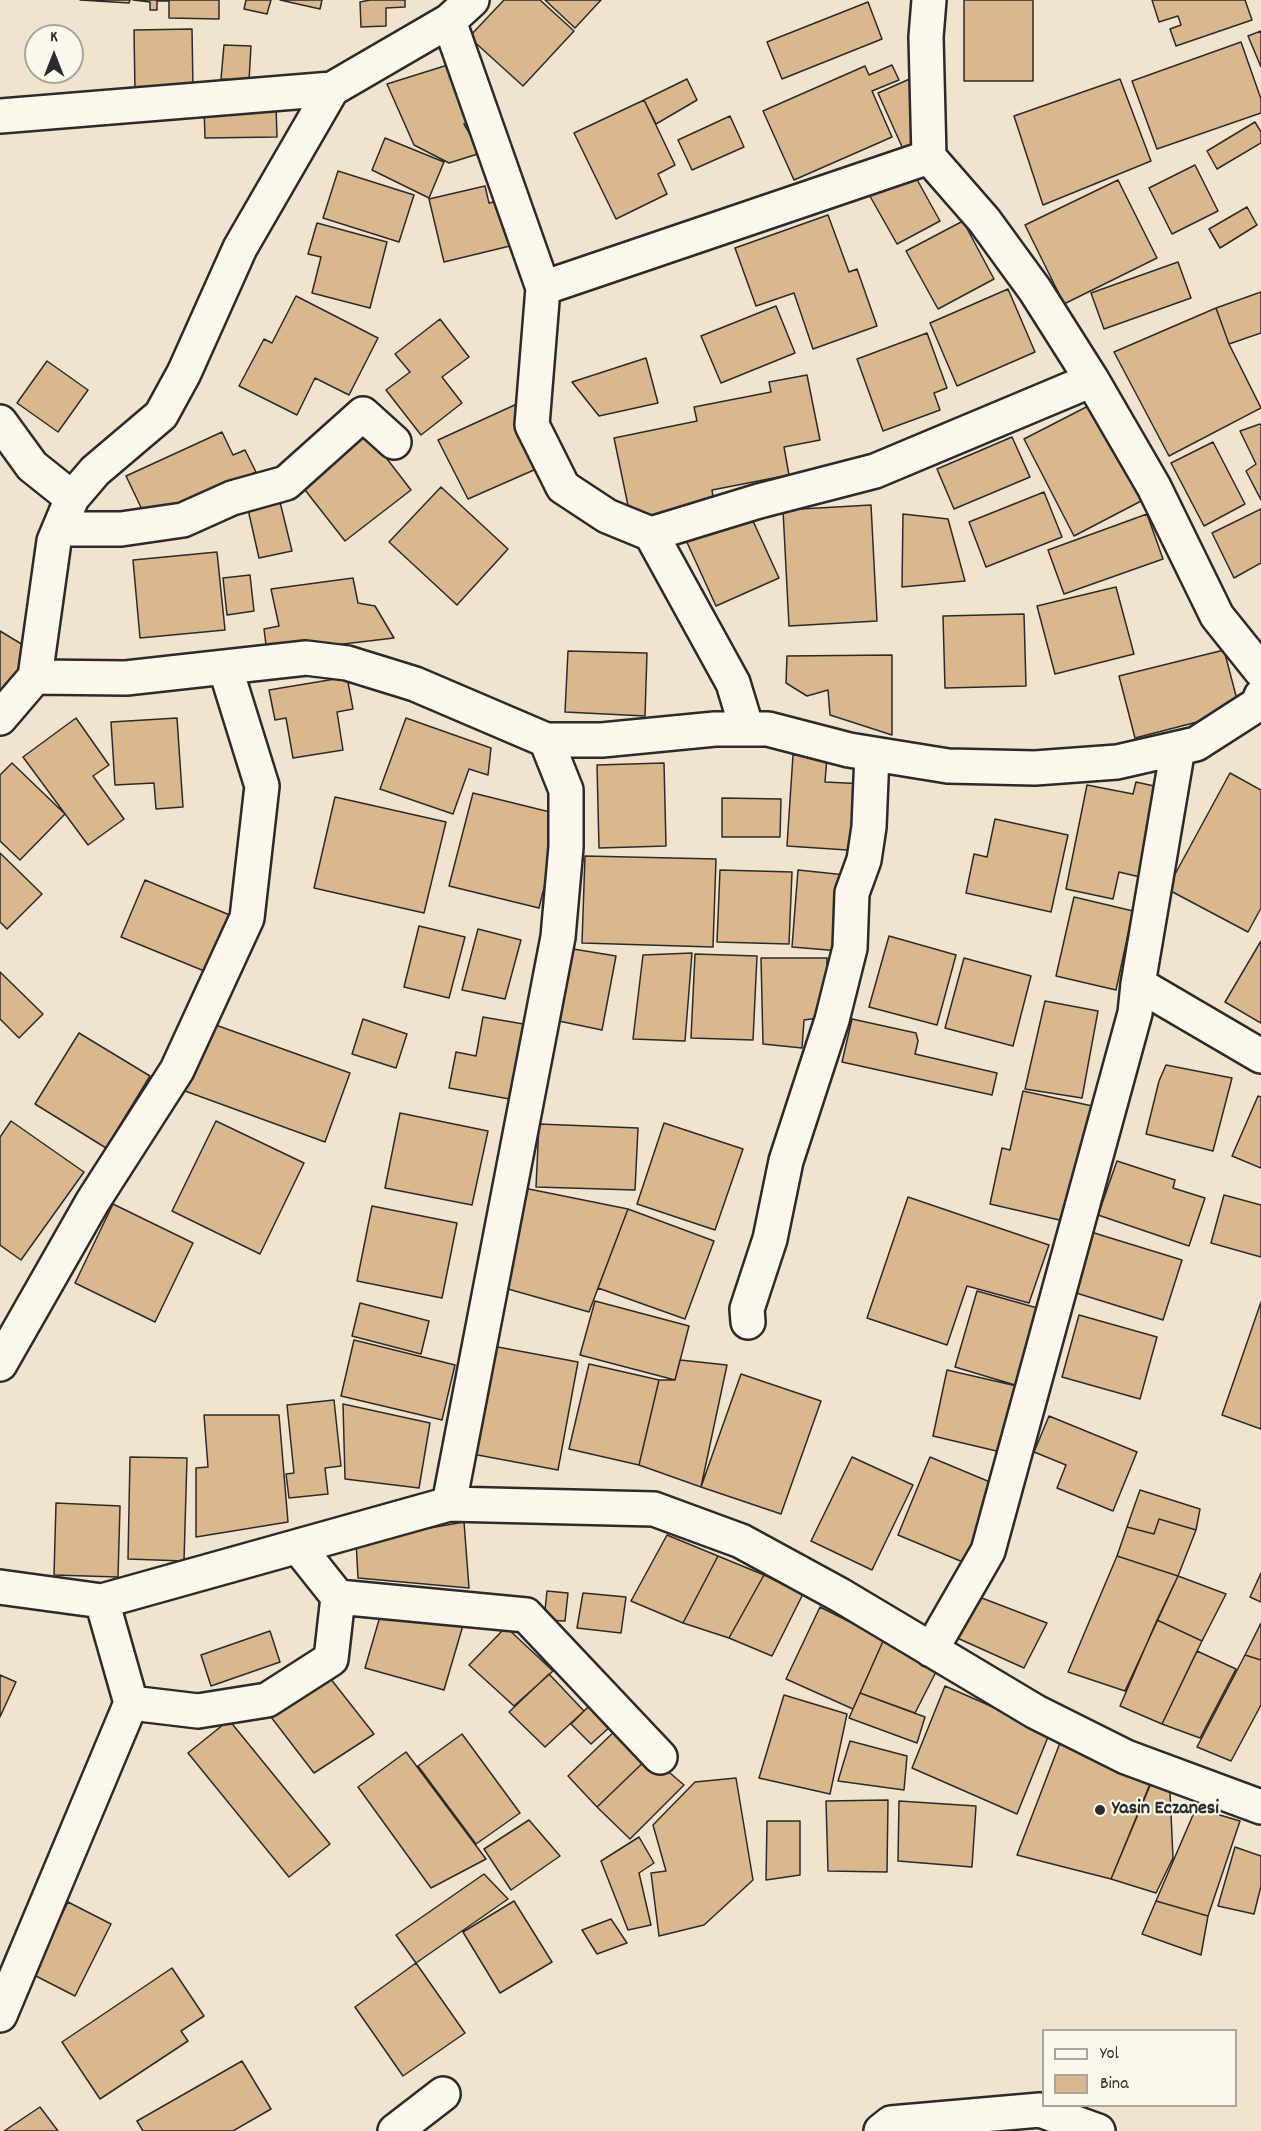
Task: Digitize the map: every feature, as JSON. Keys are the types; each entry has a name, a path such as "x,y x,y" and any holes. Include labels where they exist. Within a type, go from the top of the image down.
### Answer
{"street":[{"path":"929,0 926,38 928,158 984,220 1035,290 1092,380 1154,487 1217,616 1261,671"},
{"path":"0,116 332,89 461,11 543,288 532,425 563,487 607,516 651,534 733,683 747,729"},
{"path":"0,718 35,677 54,541 72,498 96,471 161,415 184,373 240,248 332,89"},
{"path":"543,288 928,158"},
{"path":"651,534 759,501 875,471 1092,380"},
{"path":"59,529 121,529 183,520 232,498 286,483 363,414 394,442"},
{"path":"0,422 32,466 72,498"},
{"path":"35,677 126,678 306,658 347,663 415,684 546,740 602,740 715,729 768,729 872,754 948,766 1035,768 1117,762 1196,744 1258,704 1261,696"},
{"path":"0,1364 93,1201 177,1070 248,918 262,786 225,667"},
{"path":"449,1504 558,937 566,847 566,790 546,740"},
{"path":"931,1650 988,1551 1135,1013 1178,748"},
{"path":"748,1323 747,1309 770,1239 786,1161 832,1020 850,948 852,892 864,860 869,827 872,754"},
{"path":"1138,984 1261,1056"},
{"path":"0,1587 102,1600 299,1548 449,1504 654,1509 741,1542 840,1595 1036,1712 1126,1757 1261,1807"},
{"path":"131,1703 198,1711 267,1700 331,1659 338,1598 299,1548"},
{"path":"338,1598 526,1615 660,1757"},
{"path":"0,2015 131,1703 102,1600"},
{"path":"396,2131 443,2094"},
{"path":"881,2131 891,2123 1040,2110 1098,2131"}],"building":[{"path":"80,0 130,0 129,3"},
{"path":"133,0 219,0 219,19 169,18 169,1 157,1 157,10 150,10 150,2"},
{"path":"246,0 271,0 267,14 244,9"},
{"path":"280,0 322,0 320,9"},
{"path":"405,0 405,7 386,8 386,26 361,27 360,2"},
{"path":"504,0 540,0 574,31 523,86 469,37"},
{"path":"545,0 601,0 575,28"},
{"path":"964,0 1033,0 1033,81 964,81"},
{"path":"1152,0 1245,0 1252,20 1176,46 1170,29 1181,25 1178,16 1159,22"},
{"path":"868,2 882,39 782,79 767,42"},
{"path":"192,29 193,90 135,91 134,30"},
{"path":"1261,31 1261,67 1248,36"},
{"path":"1241,42 1261,99 1261,113 1157,149 1132,81"},
{"path":"224,45 251,46 249,81 221,79"},
{"path":"454,63 473,121 464,124 481,153 449,163 414,145 387,84"},
{"path":"892,65 899,80 872,91 892,137 794,180 763,111 865,66 869,75"},
{"path":"921,74 930,138 903,149 878,93"},
{"path":"687,79 697,100 656,124 644,100"},
{"path":"1120,79 1151,161 1043,205 1014,116"},
{"path":"644,100 675,165 658,174 667,194 616,219 574,133"},
{"path":"276,106 277,137 205,138 204,108"},
{"path":"730,116 744,147 692,170 678,140"},
{"path":"1255,122 1261,132 1261,143 1217,169 1207,151"},
{"path":"385,138 444,162 429,198 372,170"},
{"path":"1195,165 1218,211 1172,234 1149,188"},
{"path":"910,167 940,221 897,244 867,191"},
{"path":"338,171 414,195 399,242 323,218"},
{"path":"1118,180 1157,258 1064,304 1025,225"},
{"path":"485,186 489,203 503,200 514,245 444,262 429,199"},
{"path":"1247,207 1257,225 1220,248 1209,229"},
{"path":"828,215 849,272 857,269 877,326 813,349 794,293 756,306 735,248"},
{"path":"963,221 994,279 938,309 906,251"},
{"path":"317,223 387,242 370,308 312,293 321,257 308,254"},
{"path":"1178,262 1191,298 1104,329 1091,293"},
{"path":"1008,289 1035,352 957,386 930,323"},
{"path":"1261,292 1261,333 1229,344 1216,308"},
{"path":"296,296 378,338 349,395 315,378 297,415 239,386 264,339 272,343"},
{"path":"776,306 795,353 721,383 701,336"},
{"path":"1216,308 1229,344 1261,408 1169,456 1114,352"},
{"path":"440,319 469,357 442,377 462,403 421,435 386,390 410,372 395,354"},
{"path":"927,333 947,388 934,393 940,410 883,431 857,359"},
{"path":"646,358 658,403 599,416 572,382"},
{"path":"47,361 88,390 58,432 17,403"},
{"path":"807,375 820,440 784,447 789,475 712,490 714,503 631,520 614,438 697,421 694,407 771,392 769,382"},
{"path":"1096,402 1145,499 1074,536 1024,439"},
{"path":"519,403 543,466 468,499 438,440"},
{"path":"1260,424 1261,500 1246,471 1256,464 1240,431"},
{"path":"364,429 411,490 345,541 298,481"},
{"path":"222,432 233,455 245,450 256,472 148,522 126,476"},
{"path":"1012,437 1030,477 954,509 937,469"},
{"path":"1213,442 1245,504 1204,526 1171,463"},
{"path":"441,487 508,549 457,605 389,542"},
{"path":"1044,492 1062,537 986,567 969,522"},
{"path":"279,498 292,551 259,558 247,505"},
{"path":"871,505 877,621 789,626 783,510"},
{"path":"1261,509 1261,563 1234,578 1212,533"},
{"path":"748,510 779,578 716,606 685,538"},
{"path":"903,514 948,519 965,581 902,587"},
{"path":"1147,514 1163,559 1064,594 1048,550"},
{"path":"217,552 225,630 140,638 133,560"},
{"path":"250,575 254,611 227,615 223,578"},
{"path":"353,578 358,603 375,606 394,638 267,653 264,629 279,626 271,589"},
{"path":"1116,587 1134,654 1055,674 1037,606"},
{"path":"1024,614 1026,686 945,688 943,616"},
{"path":"0,631 33,651 0,707"},
{"path":"1224,650 1240,711 1135,738 1119,676"},
{"path":"568,651 647,653 645,716 565,712"},
{"path":"892,655 892,735 830,715 828,690 807,696 786,683 787,656"},
{"path":"347,677 353,709 337,712 343,750 293,758 286,718 275,720 269,690"},
{"path":"76,718 109,765 93,776 124,819 88,845 23,757"},
{"path":"177,718 183,807 156,809 154,783 115,785 111,722"},
{"path":"406,718 491,748 488,775 469,769 453,814 380,789"},
{"path":"793,755 827,757 825,782 866,784 862,851 787,846"},
{"path":"12,763 65,814 20,860 0,841 0,775"},
{"path":"664,763 666,846 599,848 597,765"},
{"path":"1230,773 1261,790 1261,908 1248,932 1167,889"},
{"path":"1136,782 1163,788 1144,878 1119,872 1113,899 1066,889 1087,785 1133,794"},
{"path":"473,793 562,815 539,908 449,886"},
{"path":"335,797 446,822 424,913 314,888"},
{"path":"722,798 781,799 780,837 722,837"},
{"path":"995,819 1068,835 1051,912 966,893 974,854 987,857"},
{"path":"0,853 42,894 7,929 0,922"},
{"path":"585,856 716,859 713,947 582,943"},
{"path":"720,870 792,872 789,944 717,942"},
{"path":"798,870 846,875 840,951 792,947"},
{"path":"145,880 237,918 214,975 121,937"},
{"path":"1074,897 1133,911 1116,990 1056,976"},
{"path":"419,926 465,937 449,998 404,987"},
{"path":"478,929 521,940 505,999 462,990"},
{"path":"889,936 956,955 937,1025 869,1007"},
{"path":"1261,941 1261,1023 1225,1002"},
{"path":"567,948 616,956 602,1030 554,1020"},
{"path":"692,953 685,1041 633,1039 643,955"},
{"path":"695,954 757,956 753,1040 691,1038"},
{"path":"761,958 827,958 826,1017 804,1020 802,1048 763,1044"},
{"path":"964,958 1031,976 1013,1046 945,1028"},
{"path":"0,972 43,1014 19,1038 0,1019"},
{"path":"1045,1001 1098,1011 1082,1098 1025,1089"},
{"path":"483,1017 529,1025 515,1100 449,1088 456,1052 476,1056"},
{"path":"363,1019 407,1034 396,1068 352,1054"},
{"path":"852,1019 916,1033 918,1041 915,1054 997,1073 992,1095 842,1062"},
{"path":"210,1023 350,1073 325,1142 185,1091"},
{"path":"79,1033 150,1076 106,1148 35,1104"},
{"path":"1166,1065 1232,1078 1213,1151 1146,1134 1159,1081"},
{"path":"1023,1091 1097,1107 1068,1222 990,1204 1002,1148 1010,1150"},
{"path":"1258,1096 1261,1097 1261,1168 1232,1156"},
{"path":"400,1113 488,1131 472,1205 385,1188"},
{"path":"11,1121 84,1172 21,1260 0,1245 0,1137"},
{"path":"216,1121 304,1163 260,1254 172,1211"},
{"path":"664,1123 743,1149 715,1230 637,1204"},
{"path":"539,1124 638,1128 635,1190 536,1187"},
{"path":"1117,1161 1175,1180 1173,1188 1205,1198 1189,1246 1098,1215"},
{"path":"519,1187 628,1209 589,1312 501,1287"},
{"path":"1224,1195 1261,1205 1261,1257 1211,1243"},
{"path":"908,1197 1049,1245 1029,1303 967,1286 947,1345 867,1318"},
{"path":"113,1204 193,1243 155,1322 75,1283"},
{"path":"372,1206 457,1223 442,1298 357,1281"},
{"path":"628,1209 714,1241 685,1319 598,1288"},
{"path":"1091,1232 1182,1260 1163,1320 1073,1292"},
{"path":"977,1291 1048,1311 1025,1388 955,1367"},
{"path":"595,1301 689,1326 675,1380 580,1355"},
{"path":"1261,1302 1261,1429 1222,1415"},
{"path":"360,1303 429,1321 421,1354 352,1336"},
{"path":"1079,1315 1157,1337 1140,1399 1062,1377"},
{"path":"354,1340 455,1365 442,1420 341,1396"},
{"path":"487,1345 578,1362 558,1470 467,1453"},
{"path":"680,1360 727,1365 701,1487 639,1465 659,1380 675,1380"},
{"path":"589,1364 659,1380 639,1465 569,1449"},
{"path":"947,1370 1021,1387 1005,1453 933,1436"},
{"path":"741,1374 821,1401 781,1514 701,1487"},
{"path":"334,1400 341,1466 325,1468 328,1494 289,1498 286,1474 294,1473 287,1405"},
{"path":"343,1404 430,1423 419,1488 345,1479"},
{"path":"204,1415 279,1415 288,1522 196,1537 196,1468 208,1467"},
{"path":"1049,1416 1137,1452 1113,1511 1057,1488 1066,1465 1034,1452"},
{"path":"130,1457 187,1458 184,1561 128,1559"},
{"path":"852,1457 913,1485 872,1570 811,1541"},
{"path":"930,1457 1002,1487 970,1565 898,1535"},
{"path":"1140,1490 1200,1509 1196,1530 1159,1519 1154,1534 1127,1527"},
{"path":"56,1503 120,1506 118,1577 54,1575"},
{"path":"1159,1519 1196,1530 1178,1576 1117,1556 1127,1527 1154,1534"},
{"path":"464,1522 469,1588 358,1578 356,1541"},
{"path":"667,1535 718,1556 683,1623 631,1601"},
{"path":"718,1556 764,1575 729,1638 683,1623"},
{"path":"1117,1556 1178,1576 1125,1691 1068,1672"},
{"path":"1261,1573 1261,1602 1250,1597"},
{"path":"764,1575 803,1594 772,1656 729,1638"},
{"path":"1178,1576 1226,1594 1202,1641 1157,1620"},
{"path":"547,1591 568,1593 565,1621 544,1620"},
{"path":"583,1593 626,1597 621,1633 577,1628"},
{"path":"974,1595 1047,1623 1024,1668 955,1637"},
{"path":"383,1606 466,1615 444,1690 365,1668"},
{"path":"820,1607 884,1639 853,1709 786,1679"},
{"path":"1157,1620 1202,1641 1162,1724 1120,1706"},
{"path":"1261,1623 1261,1660 1245,1655"},
{"path":"506,1627 553,1671 514,1706 469,1665"},
{"path":"270,1631 280,1662 211,1686 201,1655"},
{"path":"884,1639 939,1666 915,1713 860,1693"},
{"path":"1197,1651 1236,1669 1200,1738 1162,1724"},
{"path":"1245,1655 1261,1660 1261,1705 1231,1761 1197,1747"},
{"path":"549,1674 584,1711 545,1747 509,1712"},
{"path":"0,1675 16,1682 0,1717"},
{"path":"330,1678 374,1734 314,1773 271,1717"},
{"path":"945,1686 1050,1732 1017,1814 912,1768"},
{"path":"860,1693 925,1717 917,1743 849,1718"},
{"path":"784,1695 847,1714 830,1794 759,1778"},
{"path":"592,1703 612,1725 591,1744 571,1724"},
{"path":"229,1720 330,1844 289,1877 188,1753"},
{"path":"619,1727 650,1756 597,1807 568,1776"},
{"path":"462,1734 520,1813 476,1844 418,1766"},
{"path":"1063,1735 1154,1776 1111,1879 1017,1855"},
{"path":"850,1741 907,1756 904,1790 838,1781"},
{"path":"406,1752 486,1859 431,1888 358,1787"},
{"path":"650,1756 684,1785 630,1839 597,1807"},
{"path":"736,1778 753,1880 704,1925 659,1936 651,1873 666,1871 653,1825 695,1782"},
{"path":"1150,1784 1170,1792 1173,1858 1156,1893 1111,1879"},
{"path":"888,1800 887,1872 828,1871 826,1801"},
{"path":"899,1801 976,1806 972,1867 898,1861"},
{"path":"1196,1808 1240,1821 1208,1916 1156,1901"},
{"path":"529,1820 560,1856 511,1890 484,1849"},
{"path":"767,1821 800,1821 800,1875 766,1880"},
{"path":"639,1837 654,1863 639,1873 651,1925 628,1930 601,1861"},
{"path":"1235,1847 1261,1856 1261,1886 1254,1914 1218,1906"},
{"path":"484,1874 508,1899 416,1963 396,1935"},
{"path":"514,1901 552,1962 500,1993 463,1932"},
{"path":"1156,1901 1208,1916 1201,1955 1142,1934"},
{"path":"68,1902 111,1924 75,1996 32,1974"},
{"path":"611,1919 627,1943 597,1954 582,1930"},
{"path":"416,1963 465,2033 403,2076 355,2007"},
{"path":"172,1968 204,2016 181,2031 188,2041 100,2099 62,2042"},
{"path":"242,2061 271,2109 233,2131 143,2131 137,2121"},
{"path":"40,2107 58,2131 4,2131"}],"place":[{"name":"Yasin Eczanesi","path":"1100,1810"}]}
